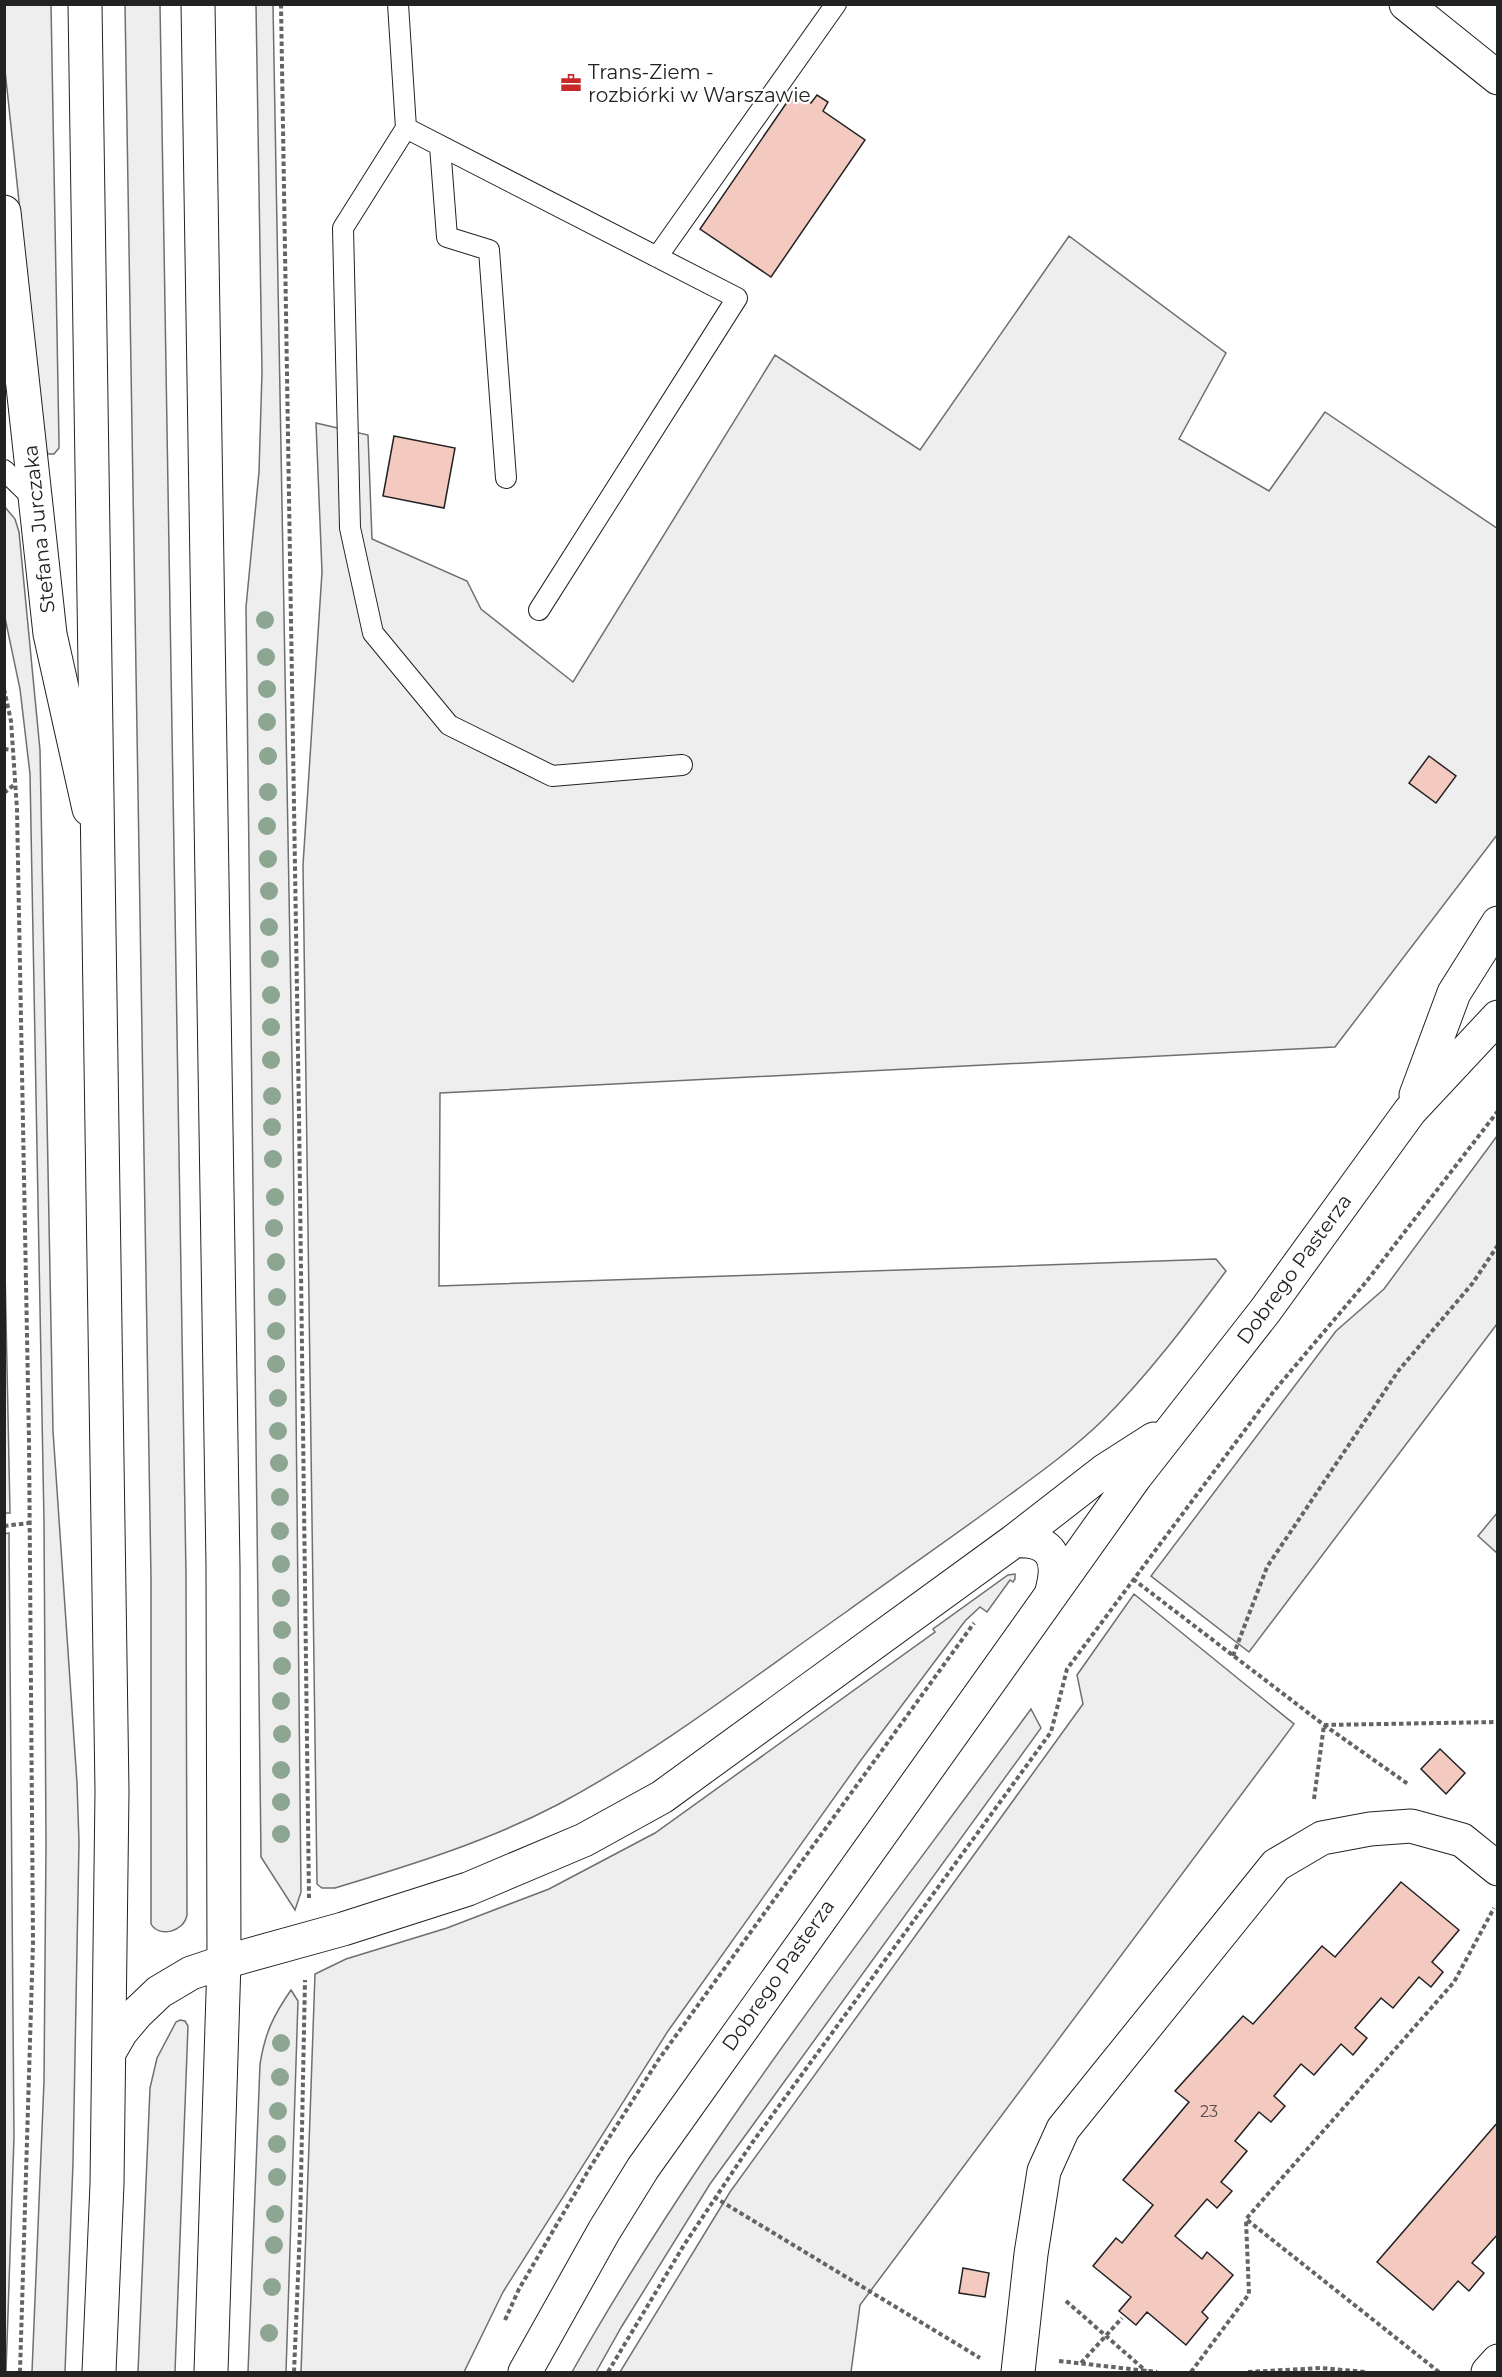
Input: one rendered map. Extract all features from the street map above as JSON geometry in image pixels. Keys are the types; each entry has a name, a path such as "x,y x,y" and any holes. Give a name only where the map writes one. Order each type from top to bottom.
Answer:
{"street":[{"path":"85,4 112,1791 110,2051 99,2373"},
{"path":"198,4 223,1554 224,1962 211,2373"},
{"path":"1406,4 1497,78"},
{"name":"Stefana Jurczaka","path":"4,212 50,634 97,843"},
{"name":"Dobrego Pasterza","path":"1410,1111 1454,993 1497,923"},
{"name":"Dobrego Pasterza","path":"525,2373 604,2231 655,2150 1052,1591 1175,1425 1265,1311 1410,1111 1497,1017"},
{"name":"Dobrego Pasterza","path":"110,2051 137,2013 159,1992 191,1973 343,1929 468,1889 584,1840 662,1797 1014,1541 1104,1471 1175,1425"},
{"name":"Dobrego Pasterza","path":"1014,1541 1026,1540 1039,1543 1049,1551 1057,1566 1052,1591"},
{"path":"1019,2365 1044,2171 1063,2129 1276,1865 1322,1838 1370,1829 1411,1826 1462,1840 1497,1869"},
{"path":"1488,2373 1497,2361"}],"lane":[{"path":"398,4 406,129 343,228 350,528 373,633 449,725 552,776 682,765"},
{"path":"657,257 836,4"},
{"path":"406,129 737,298 539,610"},
{"path":"440,146 447,237 489,250 506,478"},
{"path":"4,470 36,502"}],"path":[{"path":"281,4 309,1901"},
{"path":"4,689 11,721 16,783 29,1523 33,1942 20,2373"},
{"path":"4,749 14,750"},
{"path":"4,793 16,783"},
{"path":"608,2373 654,2293 714,2197 1051,1731 1067,1669 1274,1391 1366,1282 1497,1111"},
{"path":"1233,1656 1267,1567 1400,1371 1472,1284 1497,1245"},
{"path":"4,1526 29,1523"},
{"path":"1133,1579 1323,1725 1408,1784"},
{"path":"504,2320 519,2289 591,2166 659,2059 976,1621"},
{"path":"1323,1725 1497,1722"},
{"path":"1322,1838 1313,1812 1323,1725"},
{"path":"1191,2373 1249,2294 1246,2219 1454,1982 1497,1902"},
{"path":"294,2373 300,2229 305,1978"},
{"path":"714,2197 990,2364 1081,2364 1157,2373"},
{"path":"1246,2219 1439,2373"},
{"path":"1064,2300 1146,2371"},
{"path":"1081,2364 1122,2318"},
{"path":"1248,2373 1321,2368 1365,2373"}],"shaded area":[{"path":"4,5 51,5 59,442 59,448 54,454 48,454 45,446 5,70"},
{"path":"125,5 160,5 186,1575 187,1915 181,1926 165,1932 151,1924 151,1579"},
{"path":"256,5 273,5 293,1115 301,1892 295,1910 261,1857 246,607 259,472 262,372"},
{"path":"1069,236 1226,353 1179,439 1269,491 1325,412 1498,529 1497,835 1335,1047 440,1093 439,1286 1216,1259 1226,1271 1152,1366 1120,1403 1081,1440 988,1511 668,1738 595,1784 503,1830 392,1871 335,1888 322,1888 317,1884 303,865 322,572 316,423 368,435 372,539 467,581 481,609 573,682 775,355 920,450"},
{"path":"4,506 15,519 19,532 40,750 53,1431 79,1842 73,2163 65,2372 32,2372 44,2081 46,1845 44,1522 30,774 20,689 5,618"},
{"path":"1497,1136 1497,1324 1249,1652 1151,1576 1336,1331 1384,1289"},
{"path":"4,1220 10,1513 4,1513"},
{"path":"1497,1513 1497,1553 1478,1536"},
{"path":"9,1533 14,2137 5,2372 4,1534"},
{"path":"1015,1574 1013,1582 1010,1580 987,1612 980,1607 965,1621 861,1760 668,2031 503,2292 464,2372 301,2372 315,1974 346,1959 447,1928 549,1889 655,1833 935,1632 933,1629 1008,1575"},
{"path":"1134,1594 1294,1724 860,2305 851,2372 620,2372 730,2192 1083,1704 1077,1675"},
{"path":"1031,1709 1041,1728 710,2184 596,2372 572,2372 623,2285 733,2117 791,2034"},
{"path":"291,1990 298,2001 286,2372 248,2372 260,2064 264,2043 271,2025"},
{"path":"185,2021 188,2026 175,2372 138,2372 150,2088 157,2058 176,2022"}],"building":[{"path":"794,92 811,103 817,95 828,102 823,111 865,140 771,277 700,229"},
{"path":"394,436 455,448 444,508 383,496"},
{"path":"1429,756 1456,776 1436,803 1409,783"},
{"path":"1440,1749 1465,1773 1446,1794 1421,1769"},
{"path":"1401,1882 1459,1930 1432,1962 1443,1972 1431,1987 1419,1977 1393,2008 1381,1998 1355,2028 1367,2038 1353,2055 1341,2044 1314,2075 1301,2064 1274,2096 1285,2106 1271,2122 1259,2112 1235,2141 1247,2151 1221,2182 1232,2191 1217,2208 1207,2199 1175,2236 1202,2259 1207,2252 1233,2275 1202,2312 1208,2318 1186,2345 1147,2312 1136,2325 1119,2311 1131,2297 1093,2266 1116,2238 1122,2243 1153,2205 1123,2180 1189,2102 1175,2091 1243,2016 1253,2024 1322,1946 1335,1957"},
{"path":"1498,2122 1498,2234 1472,2263 1484,2273 1469,2291 1458,2281 1433,2310 1377,2262"},
{"path":"963,2268 989,2273 985,2297 959,2293"}],"place":[{"name":"Trans-Ziem - rozbiórki w Warszawie","path":"571,83"}]}
